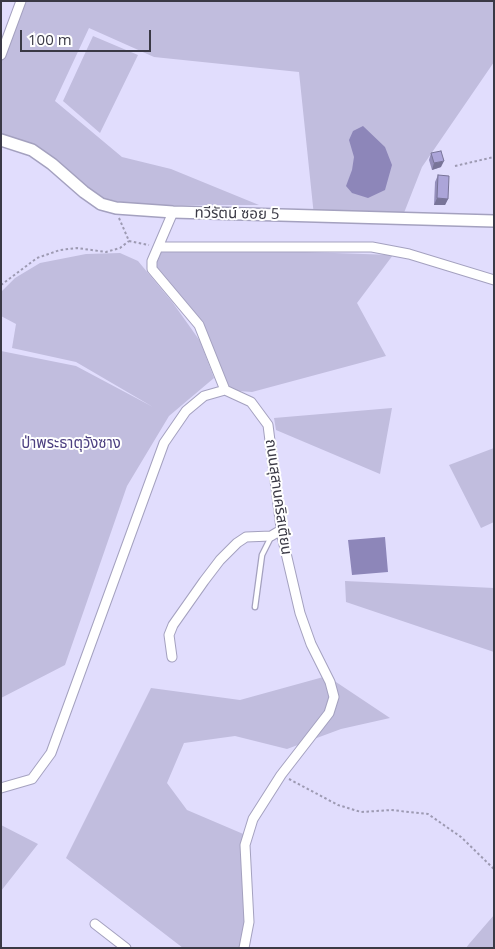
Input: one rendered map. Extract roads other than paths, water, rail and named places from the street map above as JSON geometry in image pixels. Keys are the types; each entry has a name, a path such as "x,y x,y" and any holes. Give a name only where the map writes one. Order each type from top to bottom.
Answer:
{"street":[{"path":"1,55 21,1"},
{"name":"ทวีรัตน์ ซอย 5","path":"1,140 32,150 101,204 116,208 173,212 494,221"},
{"path":"1,788 32,779 51,753 164,443 186,411 204,396 225,390 199,325 152,269 152,261 173,212"},
{"path":"159,247 372,247 409,254 494,280"},
{"name":"ถนนสุสานคริสเตียน","path":"225,390 251,402 268,426 281,530 300,613 311,644 330,682 334,697 329,713 281,775 253,819 244,845 248,922 244,948"},
{"path":"172,657 169,635 173,625 220,560 246,537 271,536 281,530"},
{"path":"95,924 126,948"}],"lane":[{"path":"255,607 262,555 271,536"}],"park label":[{"name":"ป่าพระธาตุวังซาง","path":"71,444"}]}
